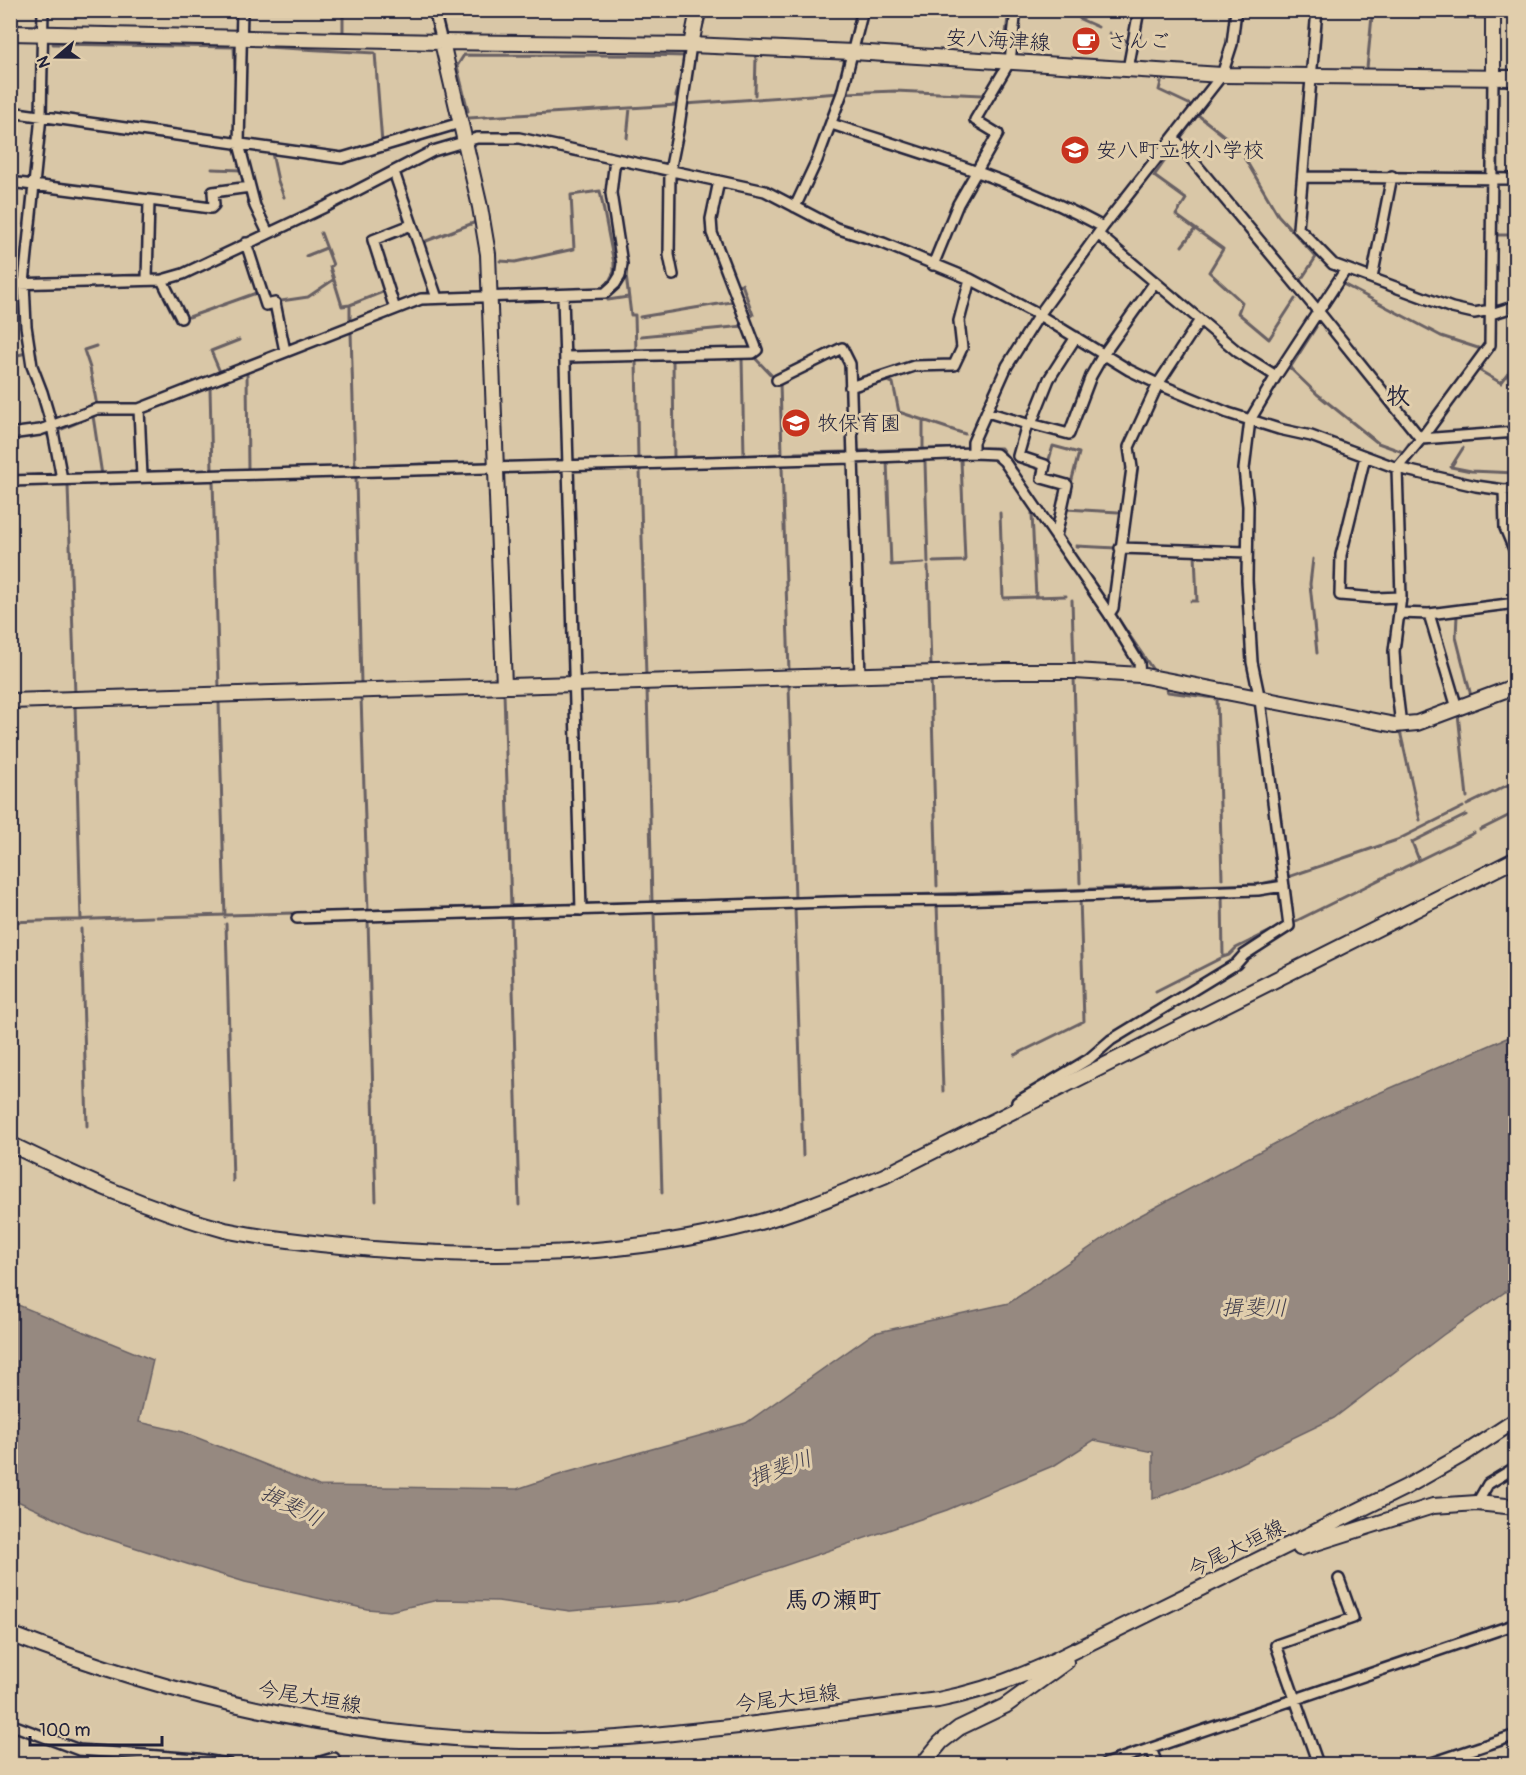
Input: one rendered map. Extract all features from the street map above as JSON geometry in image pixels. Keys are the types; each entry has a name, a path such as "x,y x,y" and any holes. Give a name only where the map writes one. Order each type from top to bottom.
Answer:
{"street":[{"path":"43,10 41,116 24,283 26,326 32,366 52,426 62,479"},
{"path":"242,10 239,144 255,206 268,233"},
{"path":"434,10 465,141 488,254 504,686"},
{"path":"673,275 669,255 670,171 698,10"},
{"path":"795,207 818,160 831,124 863,10"},
{"path":"933,265 958,204 998,134 975,120 1010,61 1016,10"},
{"path":"1128,69 1139,10"},
{"path":"973,453 973,442 1007,366 1039,315 1222,75 1232,44 1236,10"},
{"path":"1317,10 1298,228 1333,264 1452,308 1474,313 1491,312 1515,306"},
{"path":"1401,725 1394,651 1401,597 1397,468 1421,440 1490,345 1493,10"},
{"name":"安八海津線","path":"10,33 691,45 853,52 1222,75 1515,78"},
{"path":"10,112 342,158 460,123"},
{"path":"831,124 976,171 1072,210 1101,231 1155,282 1238,352 1276,376"},
{"path":"10,284 162,280 183,274 433,151 465,141 493,136 519,138 765,191 836,228 883,243 970,279 1039,315 1103,355 1158,384 1250,420 1311,436 1397,468 1476,486 1504,490 1515,489"},
{"path":"1174,138 1318,311 1421,440"},
{"path":"10,434 52,426 97,410 139,409 421,299 605,293 611,289 620,276 622,264 611,193 615,159"},
{"path":"394,172 437,298"},
{"path":"1372,278 1392,176"},
{"path":"1304,177 1515,178"},
{"path":"566,357 753,353 757,350 712,232 711,219 719,181"},
{"path":"10,182 211,208 214,205 213,192 250,187"},
{"path":"147,280 149,201"},
{"path":"395,309 373,240 411,225"},
{"path":"246,243 266,305 275,303 285,351"},
{"path":"1012,1112 1016,1104 1089,1059 1112,1040 1236,964 1244,955 1289,926 1260,700 1252,662 1247,580 1248,506 1244,469 1250,420 1346,269"},
{"path":"850,387 914,366 954,366 962,348 959,321 970,279"},
{"path":"162,280 181,318"},
{"path":"987,412 1069,434 1091,376 1103,355 1155,282"},
{"path":"563,295 581,910"},
{"path":"1109,614 1113,608 1132,468 1129,447 1158,384 1200,320"},
{"path":"1056,536 1067,485 1042,478 1046,465 1018,456 1049,379 1076,337"},
{"path":"777,380 842,348 850,364 860,676"},
{"path":"139,409 142,477"},
{"path":"1421,440 1515,432"},
{"path":"10,482 996,454 1004,461 1109,614 1139,663 1140,675"},
{"path":"1365,458 1341,555 1340,595 1376,598 1401,597"},
{"path":"1504,490 1505,528 1515,554"},
{"path":"1120,548 1248,552"},
{"path":"1399,613 1429,614 1515,603"},
{"path":"1429,614 1456,708"},
{"path":"10,701 1075,671 1140,675 1260,700 1401,725 1417,723 1515,686"},
{"path":"10,1143 74,1175 152,1207 227,1230 307,1243 413,1252 508,1254 595,1252 723,1231 805,1208 884,1176 1515,859"},
{"path":"297,918 1246,891 1284,886"},
{"name":"今尾大垣線","path":"10,1634 206,1699 304,1719 398,1732 512,1741 652,1736 939,1700 974,1693 1008,1682 1075,1650 1435,1471 1515,1420"},
{"path":"1477,1503 1488,1484 1515,1467"},
{"path":"1287,1546 1299,1548 1433,1506 1477,1503 1515,1508"},
{"path":"1318,1764 1276,1645 1353,1618 1339,1579"},
{"path":"1105,1764 1515,1624"},
{"path":"923,1764 941,1742 960,1728 1005,1706 1072,1658 1075,1650"},
{"path":"10,1724 78,1750 197,1759 228,1764"},
{"path":"1429,1764 1515,1735"},
{"path":"1151,1749 1157,1764"},
{"path":"314,1764 334,1758"},
{"path":"662,1764 672,1764"}],"water":[{"name":"揖斐川","path":"1515,1032 1515,1285 1443,1335 1334,1418 1218,1474 1153,1499 1153,1452 1094,1440 1055,1465 947,1510 681,1601 570,1611 498,1601 438,1600 390,1611 367,1609 245,1582 80,1530 11,1498 11,1302 153,1360 139,1422 183,1432 319,1486 517,1489 565,1473 746,1423 874,1333 1009,1303 1126,1223 1328,1115 1509,1037"}],"waterway":[{"path":"10,25 34,26 38,21 38,10"},
{"path":"343,10 343,33"},
{"path":"701,31 707,10"},
{"path":"850,40 857,10"},
{"path":"1004,49 1009,10"},
{"path":"1083,10 1080,19 1098,27"},
{"path":"1268,10 1314,14"},
{"path":"1367,68 1372,16 1488,18"},
{"path":"1110,33 1129,42"},
{"path":"53,44 234,47 236,89"},
{"path":"265,47 375,53 382,143"},
{"path":"468,111 457,66 464,55 684,56 685,60"},
{"path":"755,95 756,57"},
{"path":"676,96 684,66"},
{"path":"1499,67 1499,70 1516,70"},
{"path":"1161,82 1159,90 1193,106"},
{"path":"846,93 895,91 982,95"},
{"path":"685,104 840,93"},
{"path":"469,118 677,105"},
{"path":"627,138 630,108"},
{"path":"1497,109 1498,173 1516,174"},
{"path":"1181,137 1201,111"},
{"path":"1198,115 1238,147 1278,215 1316,257 1299,283"},
{"path":"234,140 235,125"},
{"path":"1178,150 1313,313"},
{"path":"1171,152 1154,176 1186,199 1176,215 1223,249 1209,272 1242,302 1238,313 1269,339 1295,299"},
{"path":"272,153 284,197"},
{"path":"212,169 242,170"},
{"path":"500,261 515,262 574,249 571,195 600,191 614,263 614,272 607,285"},
{"path":"421,243 476,222"},
{"path":"1182,246 1195,229"},
{"path":"321,233 333,265 330,267 342,306 350,305"},
{"path":"1496,235 1516,235"},
{"path":"306,256 326,248"},
{"path":"625,267 631,315 635,315 636,352"},
{"path":"281,301 308,297 333,280"},
{"path":"737,285 742,284 753,315 749,317"},
{"path":"1325,311 1343,284 1441,336 1481,349 1431,418"},
{"path":"350,321 350,305 385,291"},
{"path":"189,317 259,292"},
{"path":"606,296 608,300 628,297"},
{"path":"640,317 731,302 736,304"},
{"path":"641,336 744,326"},
{"path":"1316,327 1290,368 1317,394 1378,443 1403,452 1410,442"},
{"path":"351,332 355,467"},
{"path":"1331,334 1416,440"},
{"path":"220,372 211,351 239,340"},
{"path":"96,346 84,350 97,406"},
{"path":"10,357 26,353"},
{"path":"742,358 744,456"},
{"path":"712,359 755,358 774,378"},
{"path":"674,458 673,360 705,359"},
{"path":"636,360 638,459"},
{"path":"1476,371 1477,369 1501,383 1516,363"},
{"path":"247,373 248,470"},
{"path":"864,387 888,381 893,383 899,412 923,420 923,449"},
{"path":"780,382 782,454"},
{"path":"210,388 212,471"},
{"path":"93,416 100,413 134,414 136,419"},
{"path":"57,431 93,416 102,475"},
{"path":"923,420 965,434"},
{"path":"46,433 50,439"},
{"path":"10,439 21,437"},
{"path":"1424,444 1516,437"},
{"path":"1048,463 1053,446 1079,453 1071,483"},
{"path":"855,451 967,448"},
{"path":"977,448 1001,448 1054,526"},
{"path":"1463,448 1451,467 1471,471 1516,473"},
{"path":"795,453 850,452"},
{"path":"714,457 777,454"},
{"path":"643,459 708,457"},
{"path":"572,461 639,459"},
{"path":"933,562 965,561 961,460"},
{"path":"523,462 564,461"},
{"path":"887,461 891,565 924,563"},
{"path":"925,462 928,563"},
{"path":"427,464 488,463"},
{"path":"330,468 422,464"},
{"path":"782,467 789,671"},
{"path":"640,470 646,676"},
{"path":"10,476 57,475 56,472"},
{"path":"356,478 361,684"},
{"path":"213,481 219,689"},
{"path":"68,485 75,695"},
{"path":"1066,509 1118,512"},
{"path":"1000,513 1003,598 1066,596"},
{"path":"1032,513 1036,597"},
{"path":"1059,533 1087,573"},
{"path":"1076,546 1116,548"},
{"path":"1191,601 1197,601 1195,554"},
{"path":"1313,559 1310,584 1317,653"},
{"path":"928,567 931,668"},
{"path":"1091,578 1110,606"},
{"path":"1072,600 1074,666"},
{"path":"1490,611 1516,608"},
{"path":"1115,614 1155,673"},
{"path":"1457,615 1456,637 1471,696 1482,692"},
{"path":"1074,677 1080,883"},
{"path":"931,679 937,886"},
{"path":"1163,684 1168,692 1238,701"},
{"path":"789,685 795,899"},
{"path":"647,688 652,902"},
{"path":"504,693 511,907"},
{"path":"1458,700 1471,696"},
{"path":"361,697 368,911"},
{"path":"1217,698 1222,879"},
{"path":"219,702 225,917"},
{"path":"75,704 81,920"},
{"path":"1266,709 1287,867"},
{"path":"1460,714 1458,714 1467,797"},
{"path":"1402,730 1400,731 1420,820"},
{"path":"1467,805 1516,781"},
{"path":"1285,878 1397,840 1463,807"},
{"path":"1480,830 1516,812"},
{"path":"1412,842 1466,815"},
{"path":"1419,860 1474,833"},
{"path":"1294,922 1419,860 1412,842"},
{"path":"1153,887 1261,884 1278,880"},
{"path":"1011,892 1148,887"},
{"path":"869,896 1006,892"},
{"path":"1222,894 1223,957 1236,948 1281,926"},
{"path":"727,900 864,896"},
{"path":"1015,1055 1084,1021 1080,898"},
{"path":"584,904 722,900"},
{"path":"937,903 943,1091"},
{"path":"441,908 579,904"},
{"path":"300,913 437,908"},
{"path":"795,909 803,1156"},
{"path":"156,917 294,913"},
{"path":"654,913 662,1193"},
{"path":"511,916 519,1205"},
{"path":"10,922 152,917"},
{"path":"368,920 376,1201"},
{"path":"226,924 233,1181"},
{"path":"81,929 87,1126"},
{"path":"1156,991 1223,957"}],"place":[{"name":"さんご","path":"1086,41"},
{"name":"安八町立牧小学校","path":"1075,150"},
{"name":"牧保育園","path":"796,423"}],"district":[{"name":"牧","path":"1398,396"},
{"name":"馬の瀬町","path":"833,1600"}]}
